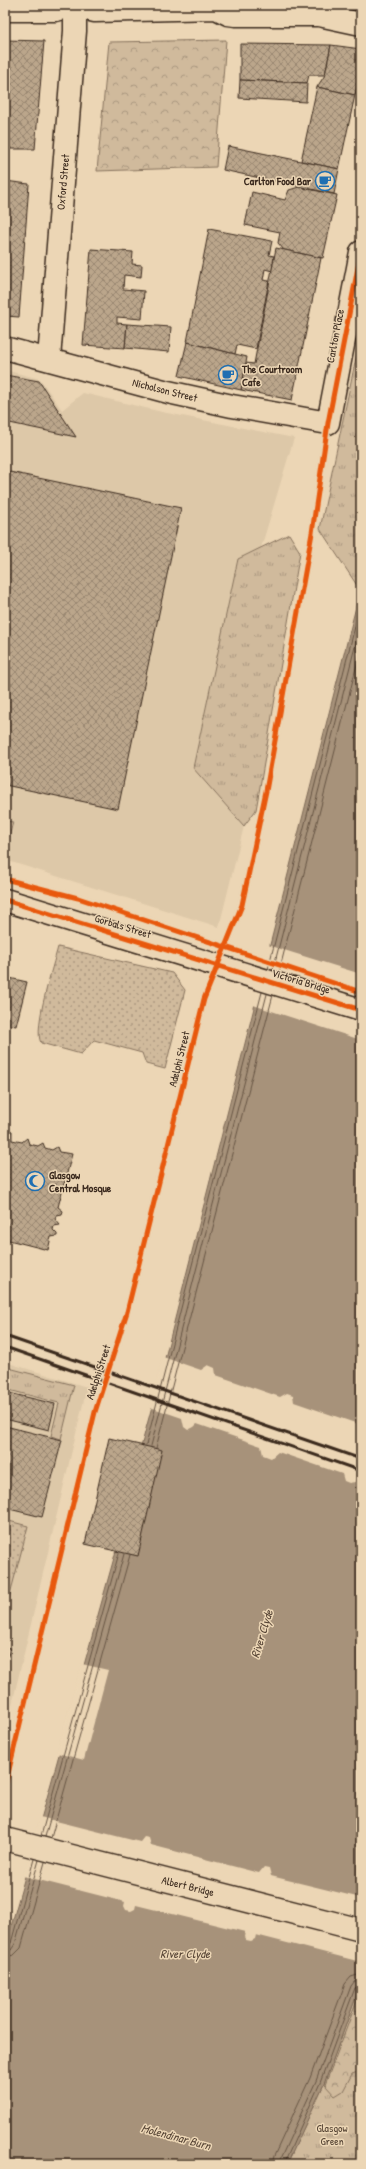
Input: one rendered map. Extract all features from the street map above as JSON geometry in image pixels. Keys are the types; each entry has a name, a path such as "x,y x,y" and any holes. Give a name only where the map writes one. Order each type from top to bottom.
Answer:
{"street":[{"path":"5,10 56,10 75,5 95,11 217,6 228,14 235,15 319,15 361,24"},
{"name":"Oxford Street","path":"49,359 76,31 75,5"},
{"name":"Carlton Place","path":"328,423 361,252"},
{"name":"Nicholson Street","path":"5,348 168,392 232,406 328,423"},
{"name":"Gorbals Street","path":"5,900 235,971"},
{"name":"Victoria Bridge","path":"235,971 361,1010"},
{"name":"Albert Bridge","path":"10,1841 361,1930"}],"shaded area":[{"path":"5,370 40,379 62,410 83,393 162,412 294,438 261,548 238,559 193,768 244,826 219,927 5,860 5,843 12,822 5,821"},
{"path":"5,1362 87,1387 5,1734"}],"green space":[{"path":"226,40 216,167 97,171 109,42"},
{"path":"361,334 361,587 360,590 320,529"},
{"path":"289,534 300,552 256,810 244,826 193,768 238,559"},
{"path":"5,821 13,822 9,837 5,836"},
{"path":"58,947 172,973 185,990 165,1069 146,1064 142,1053 94,1040 81,1054 41,1043 39,1035 42,1011 48,982"},
{"path":"5,1367 74,1385 61,1439 51,1436 59,1403 5,1389"},
{"path":"5,1520 28,1526 8,1602 5,1601"},
{"name":"Glasgow Green","path":"361,1988 361,2164 287,2164 324,2084 359,1989"},
{"path":"358,1998 361,2002 361,2071 352,2074 343,2091 335,2096 325,2085"}],"water":[{"name":"River Clyde","path":"361,587 361,1988 359,1989 324,2084 287,2164 5,2164 5,1948 119,1540 134,1473 164,1362"}],"pier":[{"path":"268,945 361,974 361,1040 253,1005"},
{"path":"163,1357 201,1370 208,1365 215,1368 216,1375 280,1397 287,1393 293,1395 294,1402 361,1425 361,1481 356,1479 355,1482 349,1483 344,1481 342,1474 278,1452 271,1458 263,1455 261,1446 197,1424 188,1430 184,1427 182,1418 150,1407"},
{"path":"82,1664 108,1670 84,1760 57,1753"},
{"path":"40,1817 140,1842 144,1837 149,1838 151,1845 259,1873 264,1867 269,1868 271,1876 361,1898 361,1962 256,1935 255,1939 251,1941 246,1940 244,1937 245,1932 136,1905 135,1909 131,1911 126,1910 124,1906 125,1902 23,1876"}],"building":[{"path":"5,40 44,41 35,149 5,149"},
{"path":"240,44 331,45 325,75 309,75 307,83 240,80"},
{"path":"331,45 361,49 361,68 355,95 317,87 325,75"},
{"path":"240,80 307,83 306,102 239,98"},
{"path":"317,87 355,95 339,169 301,161"},
{"path":"228,146 339,169 334,194 223,170"},
{"path":"5,181 29,184 19,317 5,316"},
{"path":"299,187 337,195 323,258 284,250 278,243 280,232 245,225 252,192 285,200 289,190"},
{"path":"209,229 272,241 269,255 274,256 272,271 265,269 263,280 269,281 256,349 237,345 235,354 187,342"},
{"path":"276,248 321,258 292,400 241,390 246,363 254,364"},
{"path":"91,249 133,252 132,264 142,265 141,277 124,275 123,289 144,291 142,319 117,317 117,323 127,324 125,348 83,345"},
{"path":"127,324 171,327 169,352 125,348"},
{"path":"187,342 247,357 241,390 179,376"},
{"path":"5,375 39,381 76,437 5,422"},
{"path":"5,471 181,508 118,809 5,785"},
{"path":"5,977 27,982 16,1026 5,1024"},
{"name":"Glasgow Central Mosque","path":"5,1129 12,1131 12,1140 22,1142 27,1138 29,1144 38,1146 43,1143 45,1148 52,1150 57,1147 59,1152 72,1154 58,1207 63,1211 62,1214 57,1215 55,1219 60,1225 54,1226 53,1230 57,1236 51,1237 48,1250 5,1239"},
{"path":"5,1392 55,1404 49,1430 5,1419"},
{"path":"5,1426 62,1440 42,1517 5,1508"},
{"path":"109,1438 162,1450 138,1556 85,1544"},
{"path":"5,1647 10,1648 5,1667"}],"railway":[{"path":"5,1336 361,1459"},
{"path":"5,1347 361,1471"}],"cycle path":[{"name":"Adelphi Street","path":"5,1786 95,1412 127,1312 204,999 242,905 266,791 312,533 328,423 361,252"},
{"path":"5,879 78,898 361,992"},
{"path":"5,900 361,1010"}],"place":[{"name":"Carlton Food Bar","path":"325,181"},
{"name":"The Courtroom Cafe","path":"228,375"},
{"name":"Glasgow Central Mosque","path":"35,1181"}],"water label":[{"name":"Molendinar Burn","path":"176,2137"}]}
